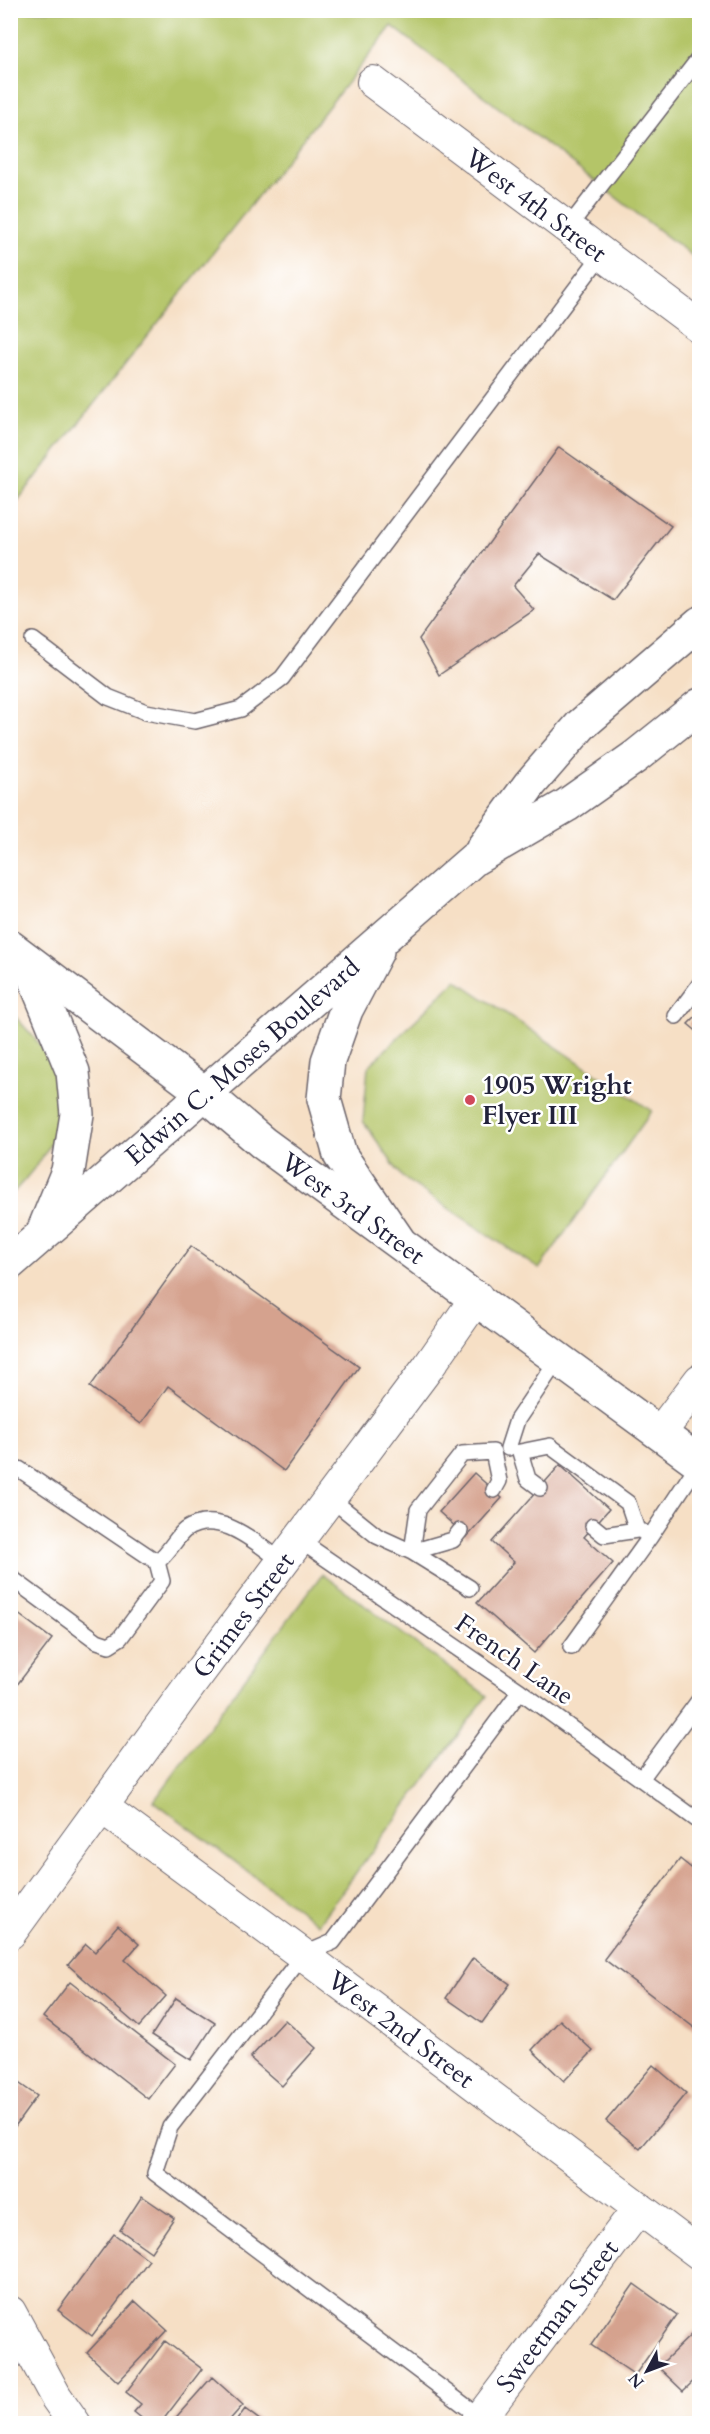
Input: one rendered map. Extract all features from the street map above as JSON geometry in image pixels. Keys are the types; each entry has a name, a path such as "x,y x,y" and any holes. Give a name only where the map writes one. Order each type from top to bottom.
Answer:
{"main road":[{"path":"474,859 530,784 581,725 699,623"},
{"path":"474,859 567,805 635,758 699,705"},
{"name":"Edwin C. Moses Boulevard","path":"10,1263 474,859"},
{"path":"385,935 346,1010 328,1061 324,1099 340,1155 399,1242"},
{"path":"19,954 73,1072 77,1114 68,1171 42,1236"},
{"name":"West 3rd Street","path":"19,954 204,1093 263,1143 477,1297 699,1463"}],"street":[{"name":"West 4th Street","path":"373,82 699,327"},
{"name":"Grimes Street","path":"10,1933 429,1366 477,1297"},
{"path":"660,1433 699,1380"},
{"name":"West 2nd Street","path":"102,1807 303,1955 699,2254"},
{"name":"Sweetman Street","path":"482,2422 638,2209"},
{"path":"10,2312 56,2397 75,2424"}],"lane":[{"path":"567,229 699,57"},
{"path":"33,640 108,698 146,712 195,721 241,709 282,678 602,254"},
{"path":"676,1016 699,984"},
{"path":"494,1490 499,1481 517,1420 558,1359"},
{"path":"412,1552 418,1510 462,1454 550,1446 628,1503 644,1533"},
{"path":"507,1451 528,1479 540,1488"},
{"path":"571,1647 644,1533 699,1463"},
{"path":"10,1467 19,1469 158,1562 162,1581 120,1638 109,1645 97,1641 10,1577"},
{"path":"330,1498 377,1536 412,1552 470,1588"},
{"name":"French Lane","path":"158,1562 169,1554 185,1530 204,1524 231,1526 291,1551 520,1690 699,1822"},
{"path":"593,1526 604,1535 644,1533"},
{"path":"412,1552 453,1540 460,1531"},
{"path":"482,2422 155,2173 170,2127 303,1955 333,1942 520,1690"},
{"path":"640,1779 699,1699"}],"green space":[{"path":"11,11 699,11 699,261 392,26 11,509"},
{"path":"456,980 652,1111 539,1269 402,1177 363,1121 368,1067"},
{"path":"10,1011 47,1054 55,1070 60,1089 61,1107 53,1139 35,1167 11,1195"},
{"path":"322,1574 487,1696 318,1924 154,1801"}],"building":[{"path":"559,447 671,526 613,600 539,554 513,586 534,610 439,675 419,639"},
{"path":"700,1012 700,1034 688,1024"},
{"path":"191,1246 359,1367 284,1471 168,1386 141,1424 90,1387"},
{"path":"560,1465 609,1509 584,1537 613,1563 534,1653 477,1603 514,1562 492,1542"},
{"path":"474,1473 502,1498 467,1537 439,1512"},
{"path":"10,1608 52,1639 10,1694"},
{"path":"680,1859 700,1875 700,2032 604,1959"},
{"path":"118,1925 139,1944 125,1960 166,1996 139,2027 68,1965 86,1944 95,1952"},
{"path":"473,1958 510,1984 482,2023 446,1998"},
{"path":"70,1982 175,2064 148,2099 43,2017"},
{"path":"176,1998 215,2023 191,2060 152,2035"},
{"path":"285,2020 316,2048 282,2086 250,2058"},
{"path":"560,2020 593,2051 564,2081 532,2050"},
{"path":"653,2065 686,2093 640,2149 606,2121"},
{"path":"10,2077 37,2096 13,2129 10,2128"},
{"path":"142,2196 174,2218 151,2252 120,2230"},
{"path":"114,2234 149,2260 92,2336 58,2310"},
{"path":"634,2284 677,2315 635,2375 591,2345"},
{"path":"135,2301 167,2330 118,2382 87,2353"},
{"path":"700,2326 700,2375 683,2391 658,2367"},
{"path":"165,2341 202,2369 160,2424 149,2424 134,2412 141,2404 126,2392"},
{"path":"212,2377 243,2405 226,2424 170,2424"},
{"path":"245,2409 265,2424 234,2424"}],"place":[{"name":"1905 Wright Flyer III","path":"470,1100"}]}
